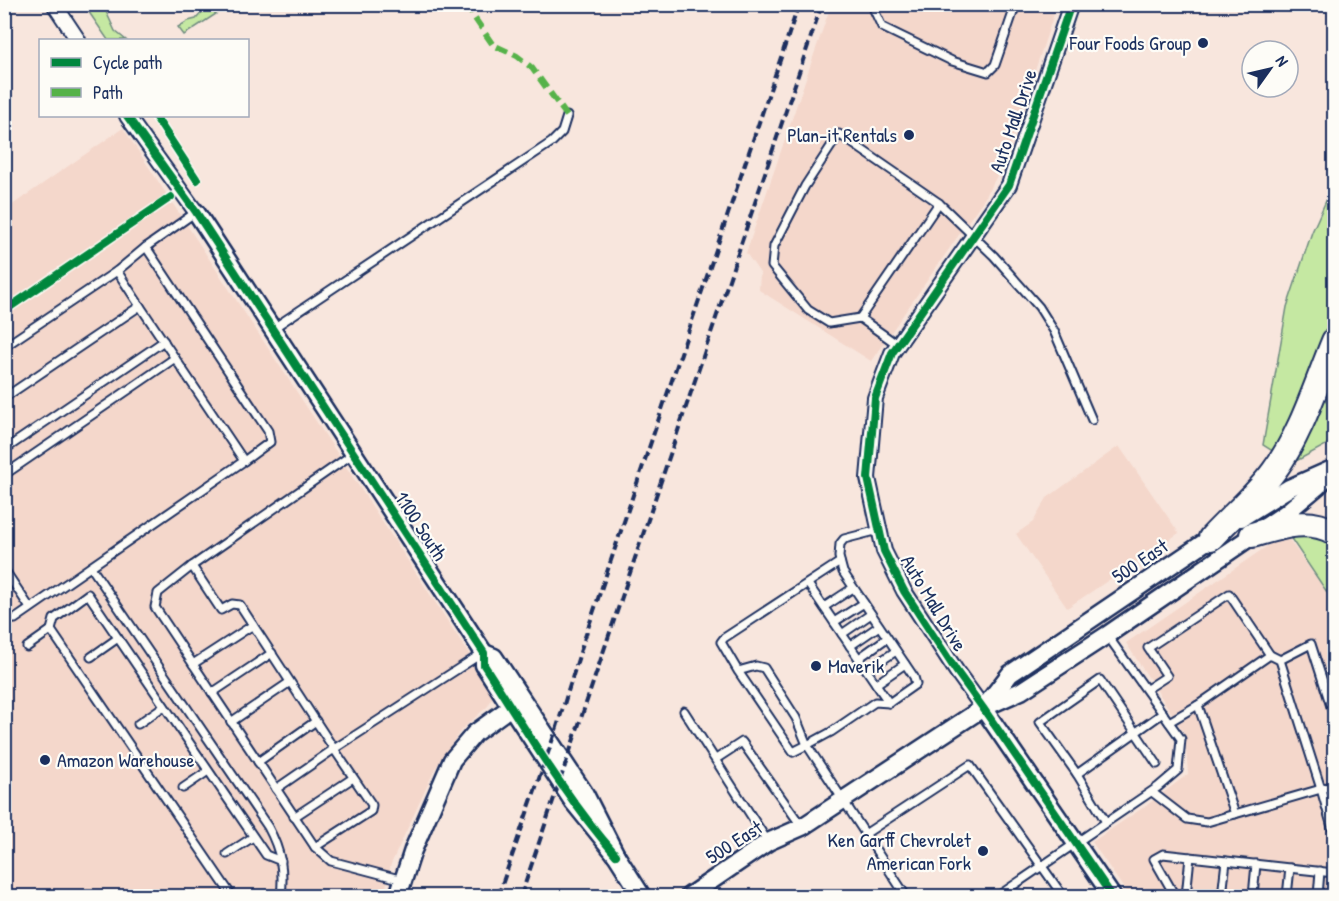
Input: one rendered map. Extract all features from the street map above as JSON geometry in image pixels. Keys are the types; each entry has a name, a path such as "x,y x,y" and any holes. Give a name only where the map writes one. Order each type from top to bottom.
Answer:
{"highway":[{"path":"1211,538 1262,486 1280,464 1335,341"},
{"path":"1252,535 1305,523 1320,525 1335,532"}],"street":[{"path":"54,4 77,39"},
{"name":"Auto Mall Drive","path":"1071,4 1009,185 892,353 875,398 868,478 884,551 904,591 1112,897"},
{"path":"128,117 195,212"},
{"name":"1100 South","path":"195,212 484,653 484,665 511,707 574,803 616,855"},
{"name":"500 East","path":"984,708 1010,674 1284,491 1335,468"},
{"name":"500 East","path":"689,897 768,842 802,827 984,708 1021,691 1107,635 1300,502 1335,468"},
{"name":"1100 South","path":"484,653 494,657 569,769 642,897"},
{"path":"400,888 413,850 452,760 474,733 511,707"}],"lane":[{"path":"876,4 874,10 882,27 952,62 988,72 995,65 1016,4"},
{"path":"272,328 552,142 562,132 567,116"},
{"path":"898,345 860,318 829,322 808,310 772,266 774,246 805,186 840,134 939,203 994,256 1039,307 1054,331 1092,420"},
{"path":"860,318 939,203"},
{"path":"4,347 117,271 195,212"},
{"path":"4,620 15,619 270,442 268,431 146,247"},
{"path":"117,271 244,461"},
{"path":"4,398 141,306"},
{"path":"4,450 164,341"},
{"path":"4,476 175,358"},
{"path":"354,453 192,566 158,593 154,607 315,848 331,861 400,888"},
{"path":"840,562 721,642 793,752 831,732 874,702 889,703 916,684 843,572 840,562 840,544 844,539 879,530"},
{"path":"192,566 221,610 232,604 240,605 372,805 371,811 315,848"},
{"path":"91,567 268,827 279,847 283,880 281,897"},
{"path":"4,569 30,608"},
{"path":"808,584 889,703"},
{"path":"824,607 853,588"},
{"path":"27,647 51,630 54,619 88,594 266,855 281,861"},
{"path":"1147,689 1167,676 1148,648 1229,594 1270,655 1280,660 1335,834"},
{"path":"834,622 864,603"},
{"path":"842,634 871,614"},
{"path":"193,664 253,625"},
{"path":"850,646 879,626"},
{"path":"51,630 232,897"},
{"path":"998,897 1075,842 1152,792 1178,771 1181,739 1107,635"},
{"path":"91,657 118,638"},
{"path":"859,658 888,638"},
{"path":"1280,660 1311,644 1335,716"},
{"path":"867,670 896,651"},
{"path":"212,693 272,653"},
{"path":"276,789 484,653"},
{"path":"1169,722 1198,705 1270,655"},
{"path":"876,684 905,664"},
{"path":"738,671 756,666 764,668 796,718 807,745 906,897"},
{"path":"1106,822 1077,774 1040,722 1100,680 1157,764"},
{"path":"231,722 290,681"},
{"path":"1198,705 1235,814"},
{"path":"138,724 164,706"},
{"path":"684,711 768,842"},
{"path":"1077,774 1163,712"},
{"path":"258,762 316,721"},
{"path":"716,759 742,742 802,827"},
{"path":"866,834 970,765 1063,897"},
{"path":"183,788 208,771"},
{"path":"294,817 353,778"},
{"path":"1152,792 1187,819 1207,822 1335,785"},
{"path":"227,854 253,837"},
{"path":"1175,897 1154,859 1163,854 1335,873"},
{"path":"1186,897 1190,857"},
{"path":"1222,897 1226,861"},
{"path":"1253,897 1256,864"},
{"path":"1287,897 1290,868"},
{"path":"1318,897 1320,871"}],"shaded area":[{"path":"831,5 1057,5 1004,163 986,196 871,361 759,290 760,273 746,253"},
{"path":"123,128 493,690 488,706 461,730 435,769 391,864 384,896 5,896 5,210"},
{"path":"1119,446 1179,533 1067,608 1016,534 1033,522 1047,498"},
{"path":"1285,534 1331,598 1334,610 1334,896 1129,896 1092,842 1188,774 1185,734 1126,643"}],"green space":[{"path":"214,4 222,10 184,35 178,27 196,19"},
{"path":"84,5 103,5 115,31 125,39 107,39"},
{"path":"1334,183 1334,315 1298,407 1274,452 1263,445 1287,307 1312,232"},
{"path":"1334,353 1334,436 1326,445 1294,461"},
{"path":"1314,533 1334,543 1334,607 1333,601 1290,537 1307,535 1313,538"}],"railway":[{"path":"498,896 557,727 582,646 799,4"},
{"path":"521,896 822,4"}],"marked path":[{"path":"465,4 493,45 517,56 532,68 567,116"}],"cycle path":[{"path":"1071,4 1009,185 892,353 875,398 868,478 884,551 904,591 957,672 1112,896"},
{"path":"128,117 196,212 484,653 484,665 547,763 597,833 616,855"},
{"path":"156,117 197,180"},
{"path":"4,311 171,197"}],"place":[{"name":"Four Foods Group","path":"1203,43"},
{"name":"Plan-it Rentals","path":"909,135"},
{"name":"Maverik","path":"816,666"},
{"name":"Amazon Warehouse","path":"45,760"},
{"name":"Ken Garff Chevrolet American Fork","path":"983,851"}]}
